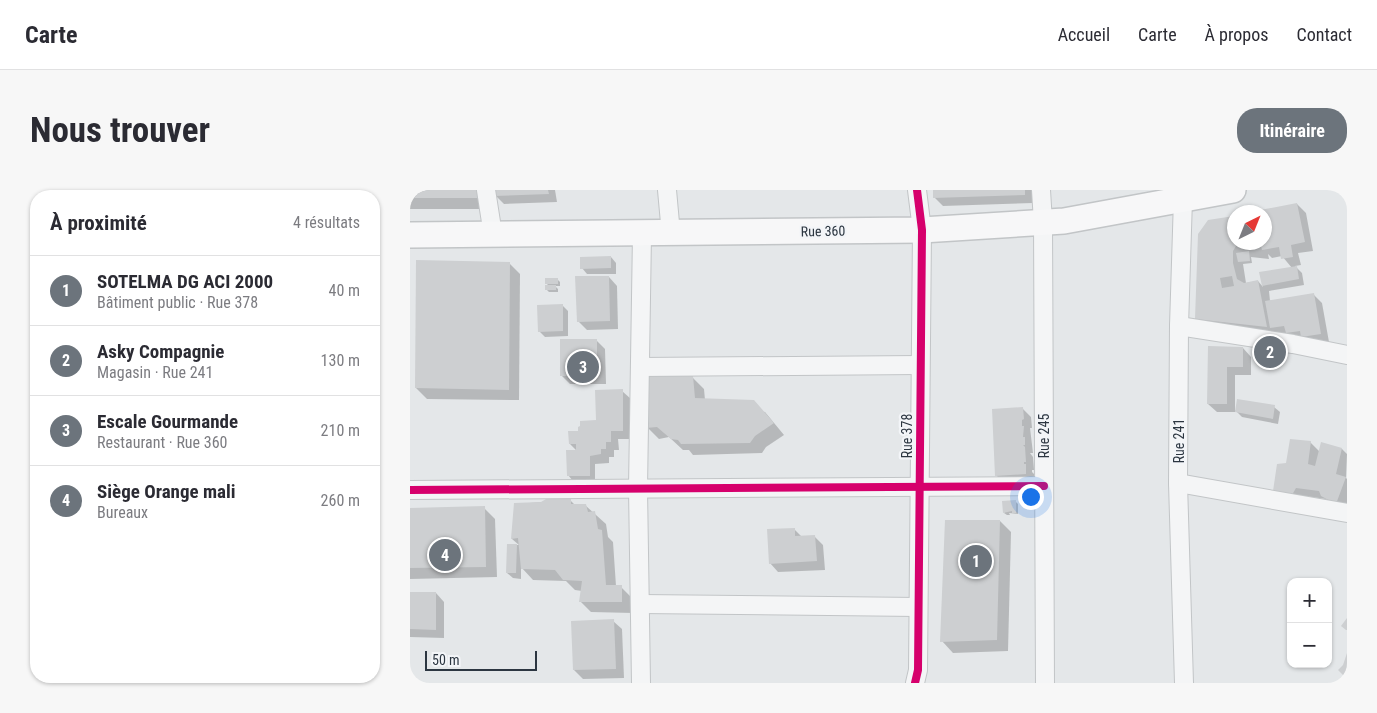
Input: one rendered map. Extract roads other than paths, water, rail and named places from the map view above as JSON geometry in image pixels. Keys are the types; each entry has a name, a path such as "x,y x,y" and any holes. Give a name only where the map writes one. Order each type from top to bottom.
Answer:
{"main road":[{"name":"Rue 360","path":"410,236 642,234 671,227 921,223 1042,207 1064,222 1173,195 1233,190"},
{"path":"410,223 491,222 671,227"}],"street":[{"path":"486,190 491,222"},
{"path":"666,190 671,227"},
{"name":"Rue 378","path":"917,190 921,223 918,607 920,679"},
{"name":"Rue 241","path":"1173,195 1179,326 1178,483 1184,683"},
{"name":"Rue 245","path":"1042,207 1045,683"},
{"path":"641,683 638,488 642,234"},
{"path":"1179,326 1293,344 1347,355"},
{"path":"640,367 920,365"},
{"path":"1178,483 1347,513"},
{"path":"410,490 1044,486"},
{"path":"640,604 918,607"}],"place":[{"name":"Asky Compagnie","path":"1270,352"},
{"name":"Escale Gourmande","path":"583,367"},
{"name":"Siège Orange mali","path":"445,555"},
{"name":"SOTELMA DG ACI 2000","path":"976,561"}]}
